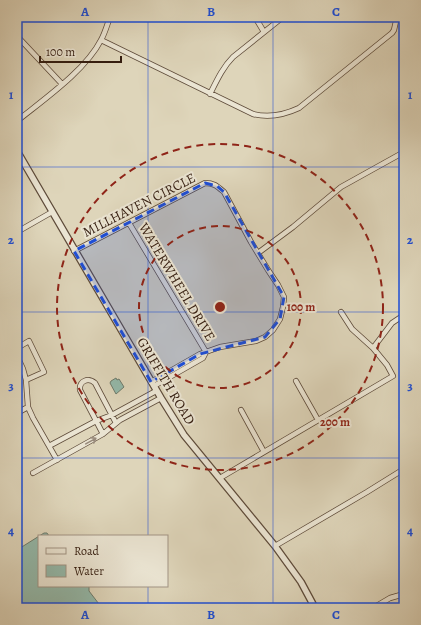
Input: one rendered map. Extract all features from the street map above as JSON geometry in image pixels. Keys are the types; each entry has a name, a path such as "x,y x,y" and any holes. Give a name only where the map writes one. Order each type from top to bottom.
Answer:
{"street":[{"path":"17,121 62,84 92,55 101,40 110,17"},
{"path":"255,17 264,32"},
{"path":"210,94 225,66 233,57 283,17"},
{"path":"101,40 249,113 259,116 274,116 299,108 392,33 396,21"},
{"path":"17,36 62,84"},
{"name":"GRIFFITH ROAD","path":"17,152 74,251 184,435 275,546 301,582 315,608"},
{"path":"258,253 341,187 404,152"},
{"name":"MILLHAVEN CIRCLE","path":"50,446 96,421 112,415 200,354 220,347 256,341 265,337 273,330 280,319 283,307 284,297 278,285 251,242 224,192 218,186 211,183 205,183 74,251"},
{"path":"17,232 52,212"},
{"name":"WATERWHEEL DRIVE","path":"129,223 206,352"},
{"path":"220,478 393,376 387,365 352,329 341,312"},
{"path":"372,348 392,323 404,315"},
{"path":"17,348 29,341 44,372 26,380"},
{"path":"17,356 26,380 28,407 57,460"},
{"path":"103,434 80,390 79,387 81,384 87,380 95,383 116,423"},
{"path":"296,381 318,420"},
{"path":"33,473 103,434 120,420 161,398"},
{"path":"17,413 28,407"},
{"path":"241,410 264,452"},
{"path":"275,546 404,469"},
{"path":"373,608 390,598 404,594"}],"highlighted area":[{"path":"205,183 217,186 224,192 284,297 280,319 265,337 200,354 151,382 74,251"}],"water":[{"path":"116,378 117,380 119,379 124,387 116,394 110,383"},
{"path":"44,533 47,533 48,535 41,535"},
{"path":"38,537 38,587 89,587 89,591 102,608 23,608 17,605 17,550"}]}
